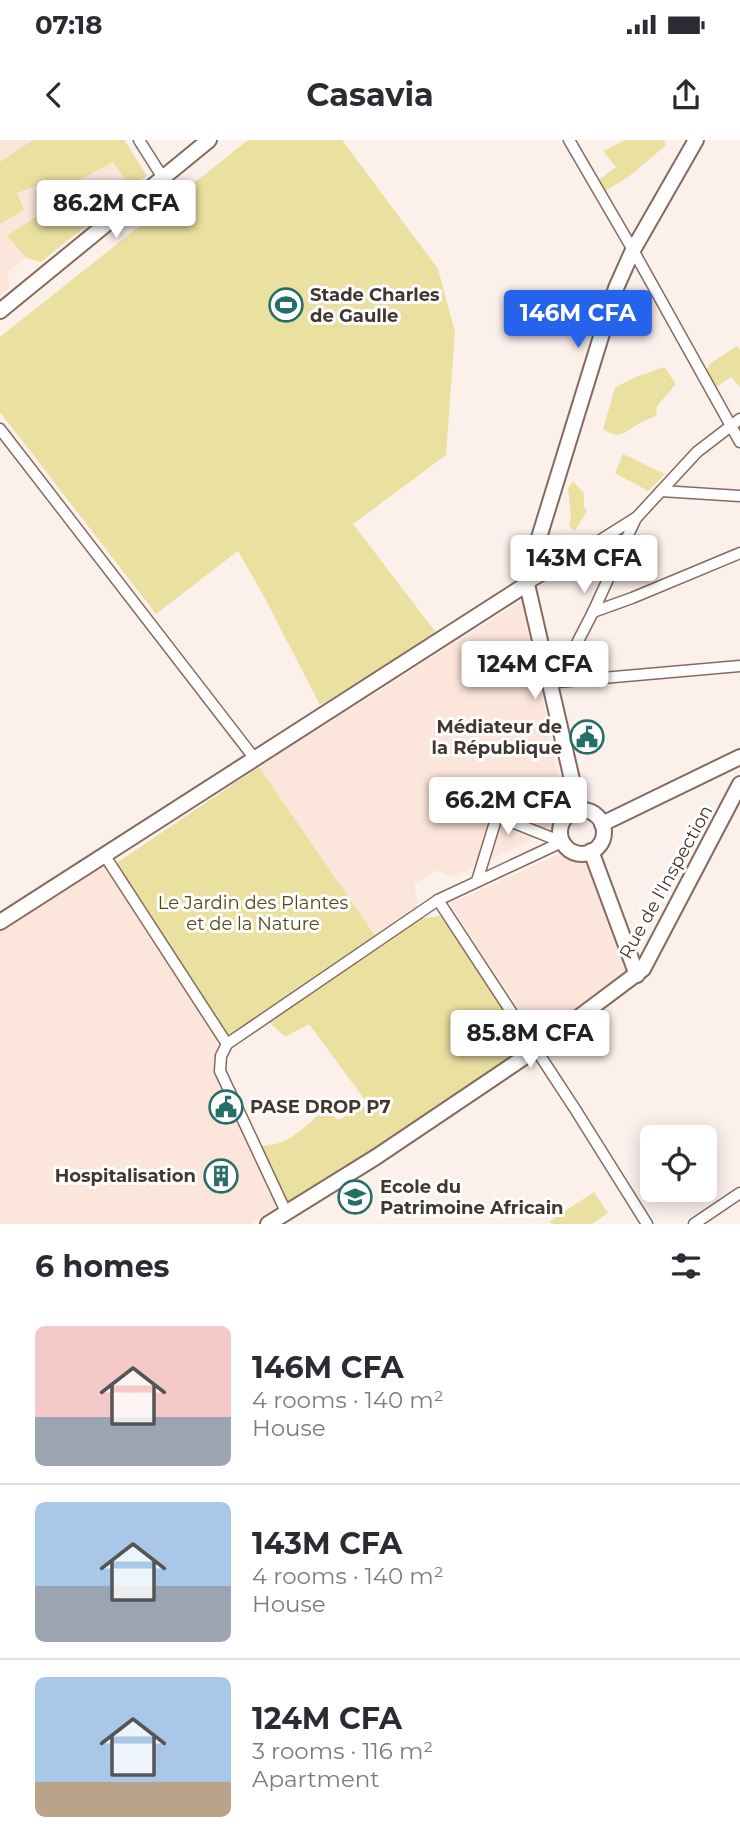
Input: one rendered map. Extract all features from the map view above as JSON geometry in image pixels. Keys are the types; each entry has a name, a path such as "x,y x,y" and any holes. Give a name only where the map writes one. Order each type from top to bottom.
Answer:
{"main road":[{"path":"0,312 209,140"},
{"path":"579,810 554,685 527,584 534,550 612,301 633,250 696,140"},
{"path":"0,922 527,584"},
{"path":"602,824 740,757"},
{"name":"Rue de l'Inspection","path":"268,1224 376,1157 535,1050 637,975 648,963 740,784"},
{"path":"579,810 593,813 602,824 602,840 597,848 591,851 577,853 562,842 562,822 569,814 579,810"},
{"path":"591,851 637,975"}],"street":[{"path":"139,140 163,178"},
{"path":"569,140 735,422 740,442"},
{"path":"527,584 637,517 697,452 735,422"},
{"path":"0,429 255,759"},
{"path":"661,491 740,496"},
{"path":"554,685 593,612 637,517"},
{"path":"593,612 740,553"},
{"path":"554,685 740,666"},
{"path":"477,881 497,816 562,842"},
{"path":"286,1212 220,1071 227,1044 438,900 562,842"},
{"path":"105,856 227,1044"},
{"path":"438,900 647,1224"},
{"path":"694,1224 740,1193"}],"shaded area":[{"path":"0,140 124,140 147,176 41,262 26,258 8,272 9,288 0,295"},
{"path":"521,601 563,804 542,834 453,878 436,870 414,884 418,908 376,937 259,767"},
{"path":"557,855 586,864 629,974 537,1036 450,904"},
{"path":"105,862 219,1042 214,1070 275,1204 275,1208 251,1224 0,1224 0,930"}],"green space":[{"path":"33,140 124,140 147,176 129,185 113,162 80,180 87,201 115,183 118,200 41,262 27,258 7,236 58,202 50,181 17,193 24,210 0,224 0,162"},
{"path":"248,140 342,140 438,269 455,332 446,455 353,524 437,634 320,705 238,551 156,614 0,412 0,337"},
{"path":"625,140 664,140 666,145 631,175 604,192 599,180 616,167 603,151"},
{"path":"737,346 740,350 740,387 731,377 713,389 704,372 711,363"},
{"path":"664,367 676,384 657,406 656,416 618,435 603,429 615,388"},
{"path":"623,454 665,474 648,491 615,473"},
{"path":"573,481 584,493 584,507 587,511 575,531 569,526 571,515 568,488"},
{"name":"Le Jardin des Plantes et de la Nature","path":"259,767 376,937 229,1037 115,864"},
{"name":"Le Jardin des Plantes et de la Nature","path":"440,916 535,1050 286,1212 255,1145 266,1146 285,1141 326,1108 338,1120 368,1104 309,1024 285,1037 265,1018 409,920"},
{"path":"594,1192 608,1213 592,1224 552,1224 550,1221"}],"place":[{"name":"Stade Charles de Gaulle","path":"286,305"},
{"name":"Médiateur de la République","path":"587,737"},
{"name":"PASE DROP P7","path":"226,1107"},
{"name":"Hospitalisation","path":"221,1176"},
{"name":"Ecole du Patrimoine Africain","path":"355,1197"}]}
